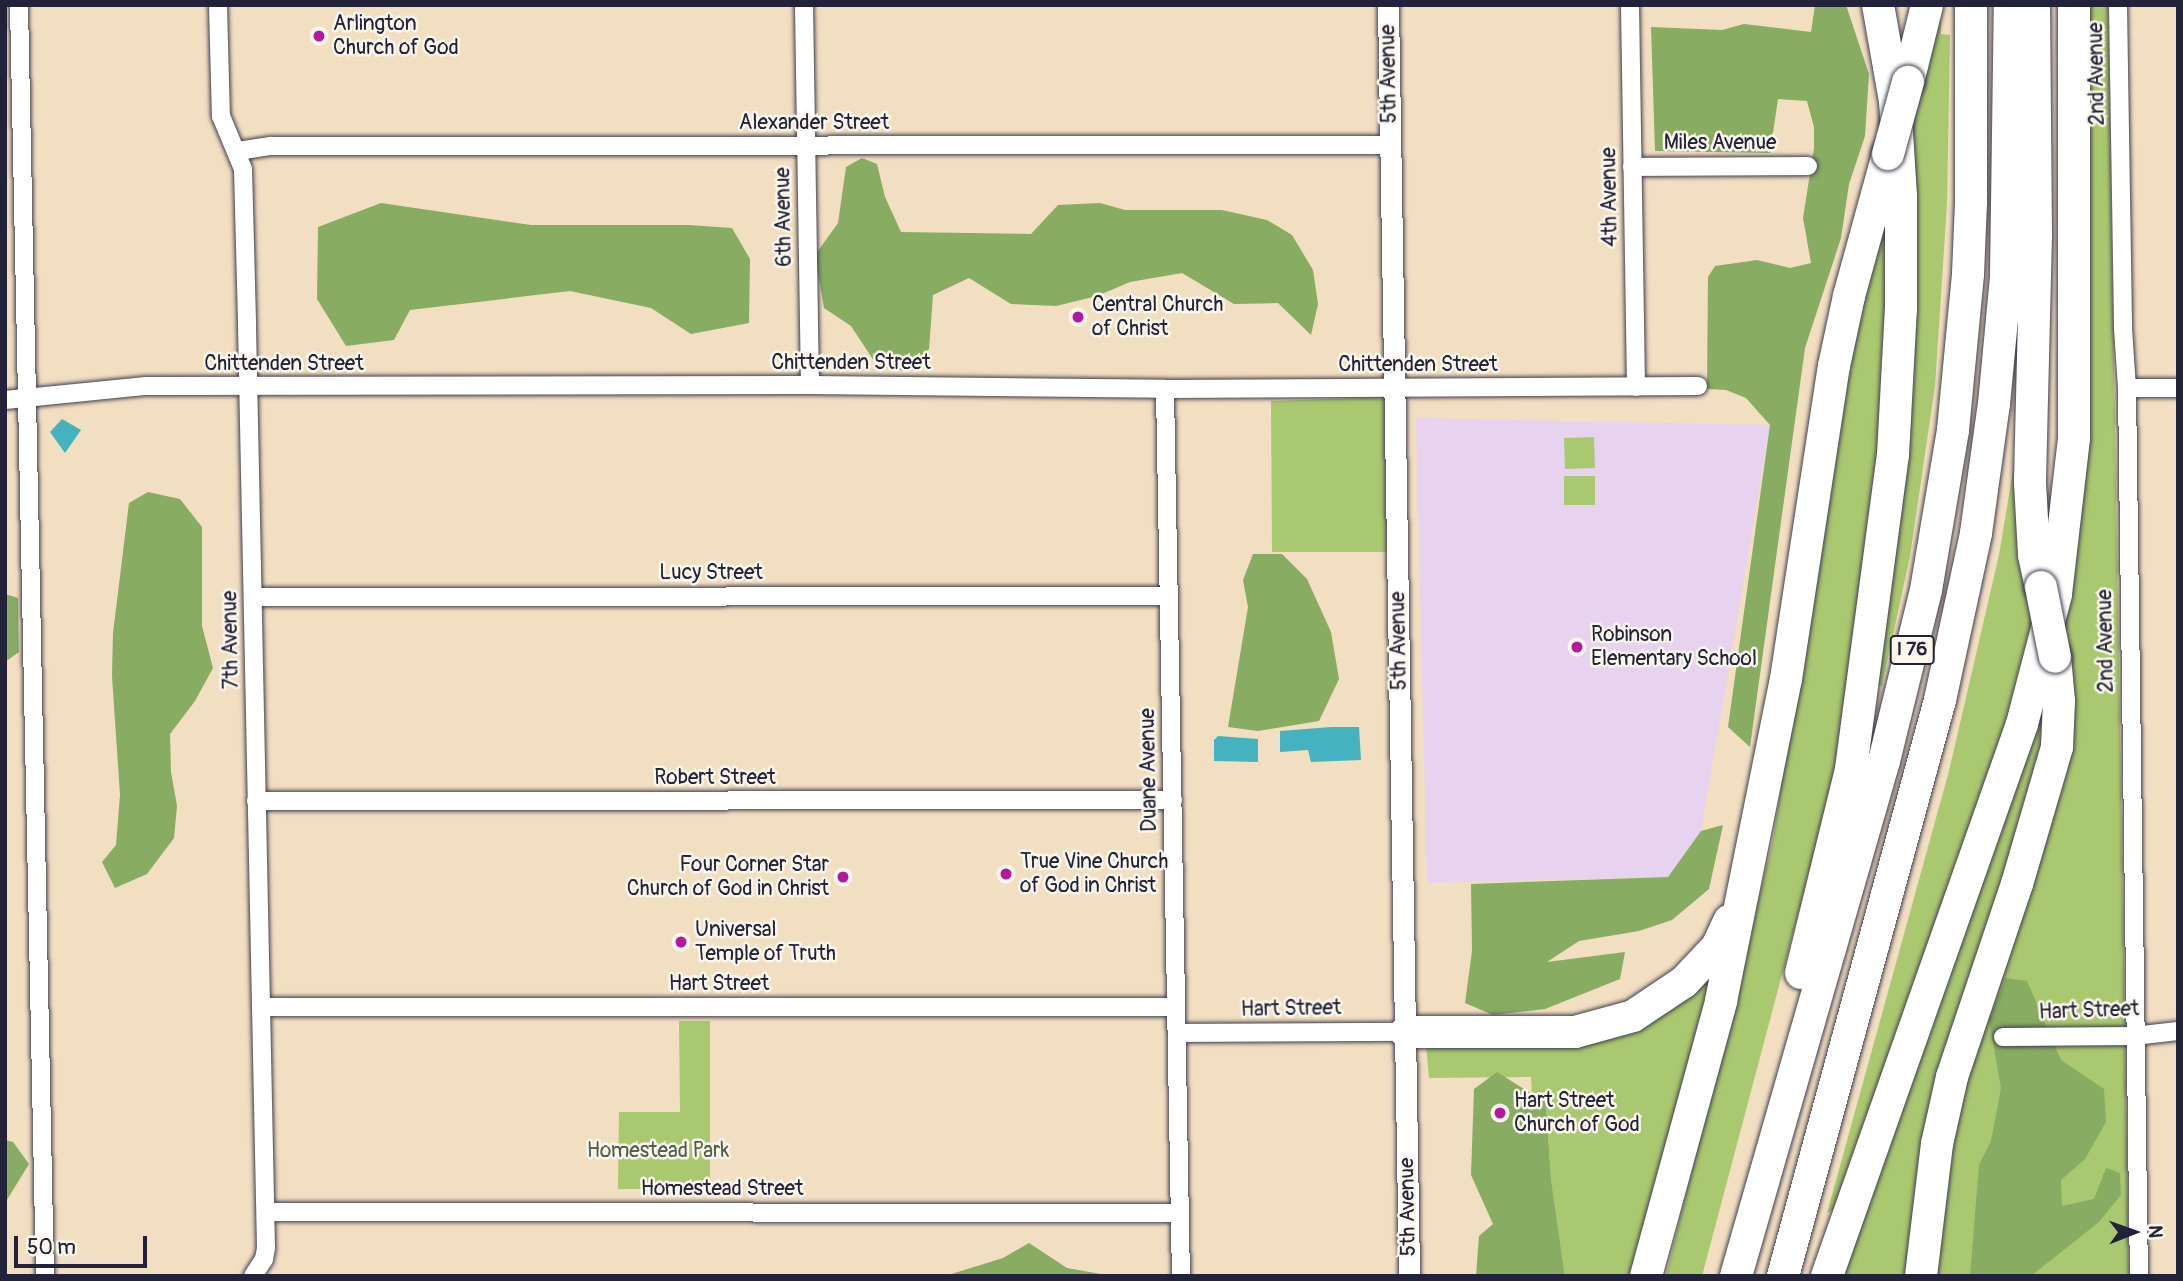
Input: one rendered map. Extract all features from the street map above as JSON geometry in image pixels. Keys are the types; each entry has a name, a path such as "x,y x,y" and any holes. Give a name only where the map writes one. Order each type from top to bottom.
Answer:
{"highway":[{"path":"1743,1245 1783,1046 1851,769 1886,524 1899,375 1901,196 1895,101 1878,5"},
{"path":"1646,1276 1721,1000 1786,680 1834,366 1866,227 1927,5"},
{"name":"I 76","path":"1736,1276 1884,761 1926,590 1953,430 1966,288 1971,201 1971,5"},
{"name":"I 76","path":"1783,1276 1940,700 1976,533 1996,391 2006,277 2010,5"},
{"path":"1920,1276 1937,1144 1952,1077 2017,884 2057,747 2059,701 2055,657 2034,555 2029,472 2036,235 2034,5"},
{"path":"1828,1276 2022,724 2056,594 2074,438 2074,5"},
{"path":"1406,1032 1575,1031 1633,1016 1684,982 1717,947 1746,885"}],"street":[{"path":"19,5 45,1276"},
{"name":"7th Avenue","path":"218,5 221,116 243,169 266,1212 264,1259 253,1276"},
{"name":"6th Avenue","path":"804,5 810,385"},
{"name":"5th Avenue","path":"1388,5 1409,1276"},
{"name":"4th Avenue","path":"1630,5 1636,387"},
{"name":"2nd Avenue","path":"2118,5 2123,328 2127,388 2139,1276"},
{"name":"Alexander Street","path":"237,151 271,146 1390,145"},
{"name":"Miles Avenue","path":"1632,167 1808,166"},
{"name":"Chittenden Street","path":"5,400 146,386 810,385 1165,389 1698,386"},
{"path":"2127,388 2178,388"},
{"name":"Duane Avenue","path":"1165,389 1181,1276"},
{"name":"Lucy Street","path":"254,597 1169,596"},
{"name":"Robert Street","path":"257,801 1172,800"},
{"name":"Hart Street","path":"262,1007 1175,1007"},
{"name":"Hart Street","path":"2003,1037 2134,1035 2178,1031"},
{"name":"Hart Street","path":"1177,1033 1406,1032"},
{"name":"Homestead Street","path":"266,1212 1178,1213"}],"shaded area":[{"name":"Robinson Elementary School","path":"1416,418 1770,425 1701,831 1668,877 1427,883"}],"green space":[{"path":"1815,5 1846,5 1869,74 1865,136 1849,184 1841,238 1805,348 1750,747 1728,727 1770,425 1746,398 1726,390 1707,389 1708,277 1715,266 1757,260 1790,268 1811,263 1803,218 1814,148 1814,127 1807,101 1778,99 1770,153 1655,151 1651,27 1722,30 1744,24 1811,32"},
{"path":"1941,5 1941,34 1950,35 1947,204 1935,386 1910,556 1882,686 1874,683 1911,124"},
{"path":"2087,5 2108,5 2129,1276 1932,1276 1958,1099 2067,773 2074,729 2068,635 2064,624"},
{"path":"862,158 877,164 885,197 901,232 1031,234 1058,205 1100,203 1125,210 1222,210 1267,220 1292,235 1313,270 1318,304 1311,335 1278,303 1234,304 1182,273 1130,282 1097,296 1056,306 1011,304 969,278 933,295 929,349 908,371 878,367 851,326 824,308 815,255 838,223 846,167"},
{"path":"1889,194 1892,237 1880,478 1841,752 1702,1276 1666,1276 1773,840 1841,390"},
{"path":"381,203 531,225 688,225 732,228 750,259 749,323 691,334 651,308 570,291 410,310 394,340 346,346 317,299 318,227"},
{"path":"1385,397 1389,552 1272,552 1271,401"},
{"path":"1594,437 1595,468 1565,469 1564,438"},
{"path":"2014,465 2023,480 2034,614 1982,811 1856,1158 1833,1210 1827,1213 1949,771 1999,555"},
{"path":"1564,476 1595,476 1595,505 1564,505"},
{"path":"148,492 180,499 202,527 202,626 213,668 195,701 170,734 171,772 177,806 174,838 147,874 115,888 102,862 116,845 120,795 112,676 113,633 129,503"},
{"path":"1253,554 1282,554 1307,579 1331,632 1339,679 1319,721 1258,731 1228,727 1248,607 1243,580"},
{"path":"5,594 18,598 19,652 5,662"},
{"path":"2045,686 2049,730 1912,1276 1844,1276"},
{"path":"1723,825 1709,889 1672,920 1639,931 1579,941 1547,962 1625,952 1620,979 1545,1009 1493,1015 1465,1003 1472,951 1471,884 1668,877 1701,831"},
{"path":"1714,966 1631,1276 1565,1276 1551,1179 1546,1104 1532,1095 1531,1077 1429,1078 1426,1045 1572,1040"},
{"path":"2006,978 2027,981 2061,1060 2104,1089 2106,1122 2085,1159 2061,1180 2062,1206 2094,1199 2106,1168 2120,1173 2121,1195 2099,1222 2031,1276 1970,1276 1979,1165 1991,1141 2001,1088 1989,1020"},
{"name":"Homestead Park","path":"679,1021 710,1021 710,1189 618,1189 619,1112 680,1112"},
{"path":"1497,1072 1546,1103 1551,1179 1565,1276 1476,1276 1479,1236 1493,1224 1471,1175 1474,1089"},
{"path":"5,1140 13,1142 29,1164 5,1203"},
{"path":"1029,1243 1067,1268 1112,1276 945,1276 1003,1258"}],"water":[{"path":"62,419 81,430 65,453 50,432"},
{"path":"1359,727 1361,760 1311,762 1308,750 1280,752 1280,731"},
{"path":"1218,736 1258,739 1258,762 1214,761 1214,740"}],"place":[{"name":"Arlington Church of God","path":"319,36"},
{"name":"Central Church of Christ","path":"1078,317"},
{"name":"Robinson Elementary School","path":"1577,647"},
{"name":"True Vine Church of God in Christ","path":"1006,874"},
{"name":"Four Corner Star Church of God in Christ","path":"843,877"},
{"name":"Universal Temple of Truth","path":"681,942"},
{"name":"Hart Street Church of God","path":"1500,1113"}]}
